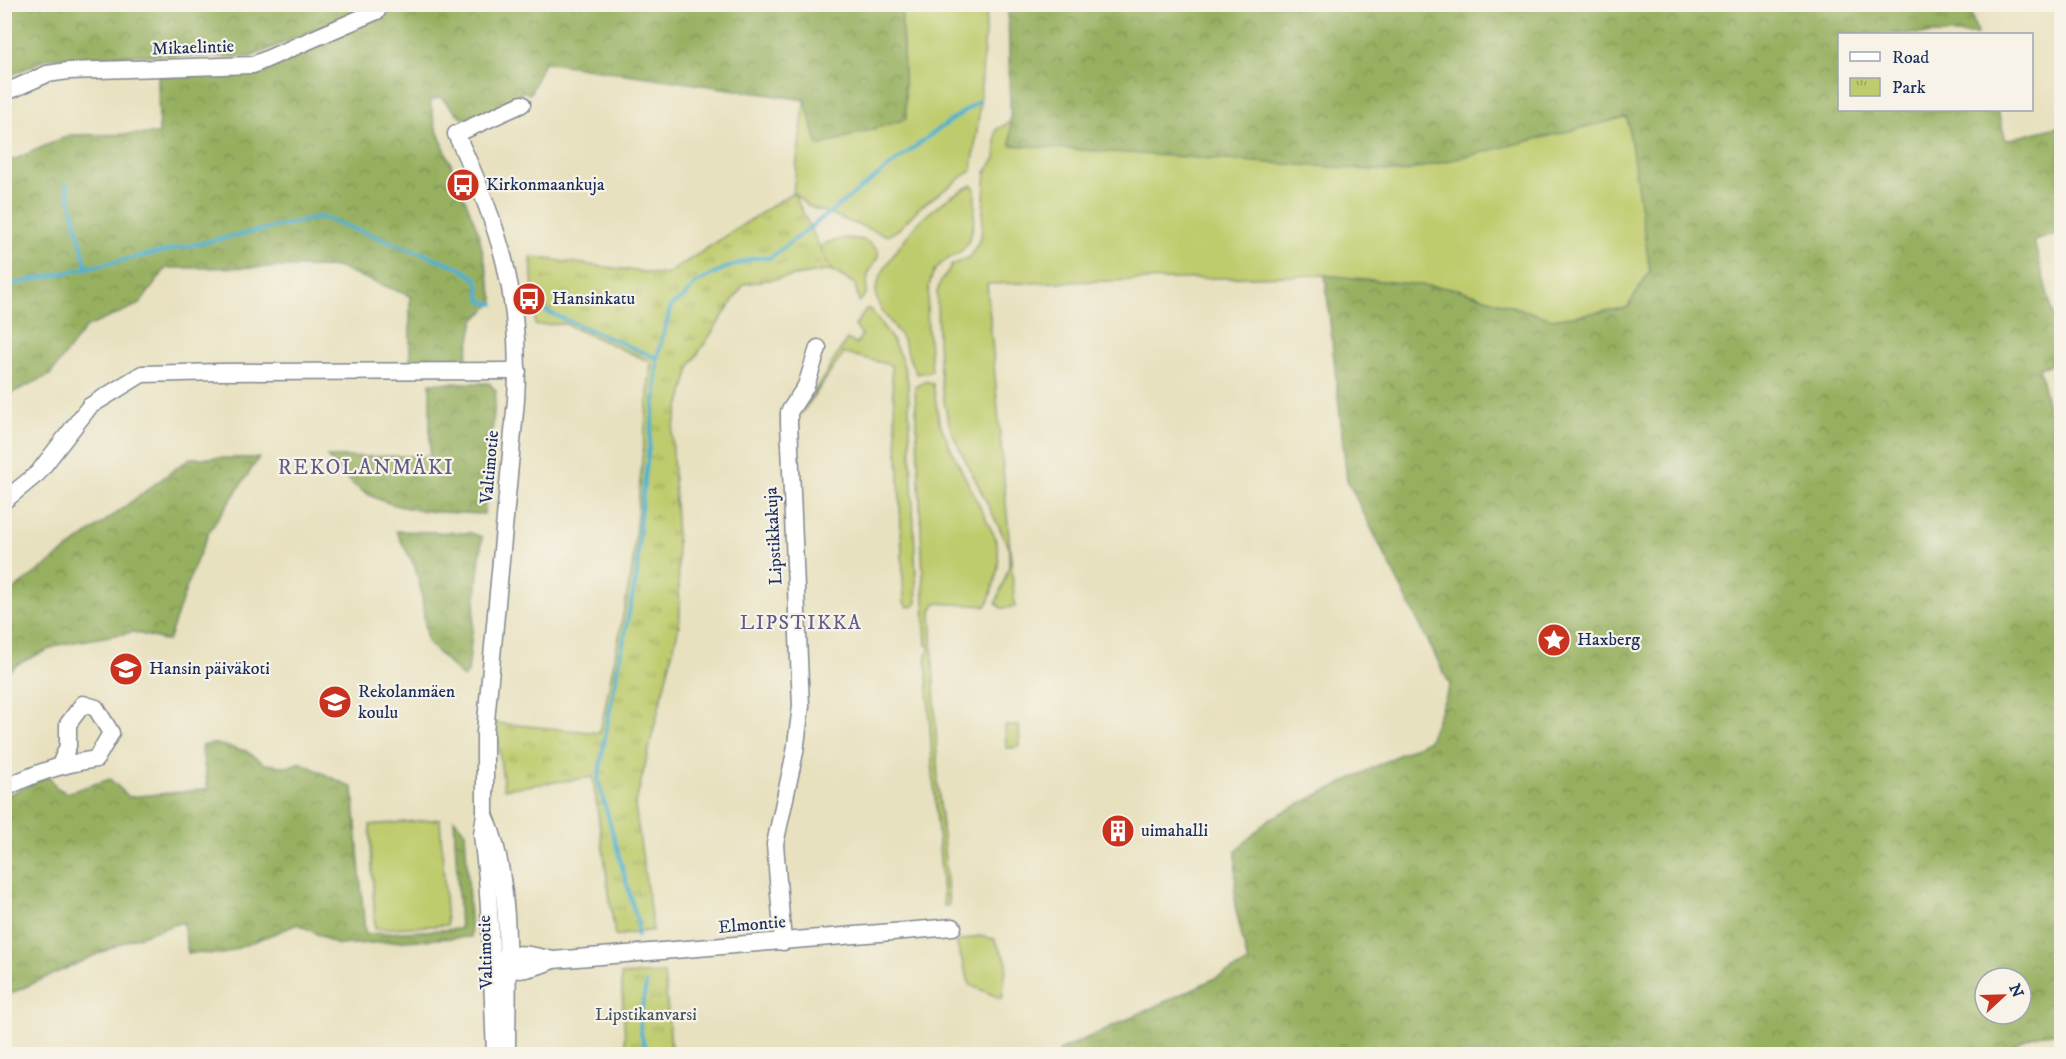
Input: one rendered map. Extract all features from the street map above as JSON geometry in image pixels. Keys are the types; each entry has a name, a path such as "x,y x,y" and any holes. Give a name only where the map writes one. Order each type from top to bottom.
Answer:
{"street":[{"name":"Mikaelintie","path":"4,93 47,74 68,71 253,65 377,11"},
{"name":"Valtimotie","path":"507,1054 502,963 501,877 494,834 485,814 484,761 488,690 492,669 518,371 514,307 502,248 485,198 456,134 522,104"},
{"name":"Lipstikkakuja","path":"783,942 775,844 795,752 801,705 789,412 806,386 818,348"},
{"path":"4,501 38,473 90,406 142,374 518,371"},
{"path":"4,789 34,774 60,765"},
{"name":"Elmontie","path":"502,963 532,955 553,960 953,927"},
{"name":"Valtimotie","path":"495,1054 502,963"}],"green space":[{"path":"4,5 375,5 250,57 119,55 48,58 5,78"},
{"path":"393,5 901,5 906,119 818,146 805,100 544,62 530,94 522,91 516,99 474,118 462,118 440,97 430,101 435,125 478,231 494,302 474,320 465,364 410,364 410,296 337,267 166,268 140,304 85,328 50,375 5,396 4,164 70,135 159,134 158,76 257,70 395,10"},
{"path":"901,5 987,5 979,115 972,170 919,208 899,229 888,236 808,206 793,192 805,100 906,119"},
{"path":"1008,5 1969,5 1977,33 1838,33 1838,111 1997,111 2006,140 2061,126 2061,233 2034,241 2062,349 2061,361 2039,368 2062,470 2061,1033 2030,1038 2004,1054 1059,1054 1059,1051 1248,963 1235,906 1236,851 1269,819 1429,740 1450,685 1347,480 1325,275 1457,289 1552,319 1627,308 1650,271 1627,117 1402,172 1011,145"},
{"path":"1628,116 1650,271 1627,308 1552,319 1457,289 1325,275 987,284 1015,607 1001,608 996,603 1009,567 1009,547 953,435 948,418 939,365 937,292 941,281 952,265 970,257 981,238 986,172 996,158 996,130 1011,121 1011,144 1402,172"},
{"path":"972,185 975,189 975,213 970,238 961,251 944,261 935,270 928,292 932,371 917,374 900,334 877,300 877,285 896,250 922,219 949,198"},
{"path":"793,192 831,270 744,284 691,364 672,433 679,626 635,806 653,930 615,936 593,777 504,789 496,723 600,733 632,570 651,362 565,324 535,325 531,257 666,275"},
{"path":"845,238 865,240 878,250 878,257 868,274 866,294 859,302 855,284 831,270 787,277 826,243"},
{"path":"866,309 870,309 894,343 908,383 917,603 912,607 906,606 904,602 898,455 891,365 844,353 801,414 847,339 856,344 862,335 855,326"},
{"path":"926,381 933,384 939,421 994,535 998,554 997,571 987,606 935,603 931,611 938,784 949,905 944,906 932,761 926,653 929,652 929,646 926,645 915,387"},
{"path":"430,383 489,383 496,391 484,514 436,512 390,504 356,487 327,457 430,456"},
{"path":"190,458 259,458 209,532 193,569 168,641 133,632 58,645 18,664 5,674 5,596"},
{"path":"396,531 471,533 482,537 468,673 464,678 427,642 421,590 415,567"},
{"path":"1005,726 1019,726 1020,747 1006,748"},
{"path":"216,744 246,751 265,764 288,767 300,762 353,788 365,934 460,929 454,819 465,831 471,937 338,945 298,924 223,954 188,953 183,922 131,939 5,996 5,796 49,776 56,787 66,793 110,779 129,797 208,789 201,745"},
{"path":"440,819 447,925 375,929 370,825"},
{"path":"979,936 994,939 1007,962 1002,999 970,985 956,942"},
{"name":"Lipstikanvarsi","path":"664,973 672,1054 626,1054 621,975"},
{"path":"2061,1044 2061,1054 2022,1054 2041,1047"}],"waterway":[{"path":"657,358 671,306 684,297 696,283 723,269 754,258 770,258 932,134 979,101"},
{"path":"66,183 87,268"},
{"path":"4,286 321,217 457,266 477,279 481,301 494,304"},
{"path":"531,305 657,358 656,393 640,517 637,573 598,780 638,924 637,935"},
{"path":"646,983 640,1029 645,1045 651,1054"}],"place":[{"name":"Kirkonmaankuja","path":"463,185"},
{"name":"Hansinkatu","path":"529,299"},
{"name":"Haxberg","path":"1554,640"},
{"name":"Hansin päiväkoti","path":"126,669"},
{"name":"Rekolanmäen koulu","path":"335,702"},
{"name":"uimahalli","path":"1118,831"}],"district":[{"name":"REKOLANMÄKI","path":"366,468"},
{"name":"LIPSTIKKA","path":"801,623"}]}
